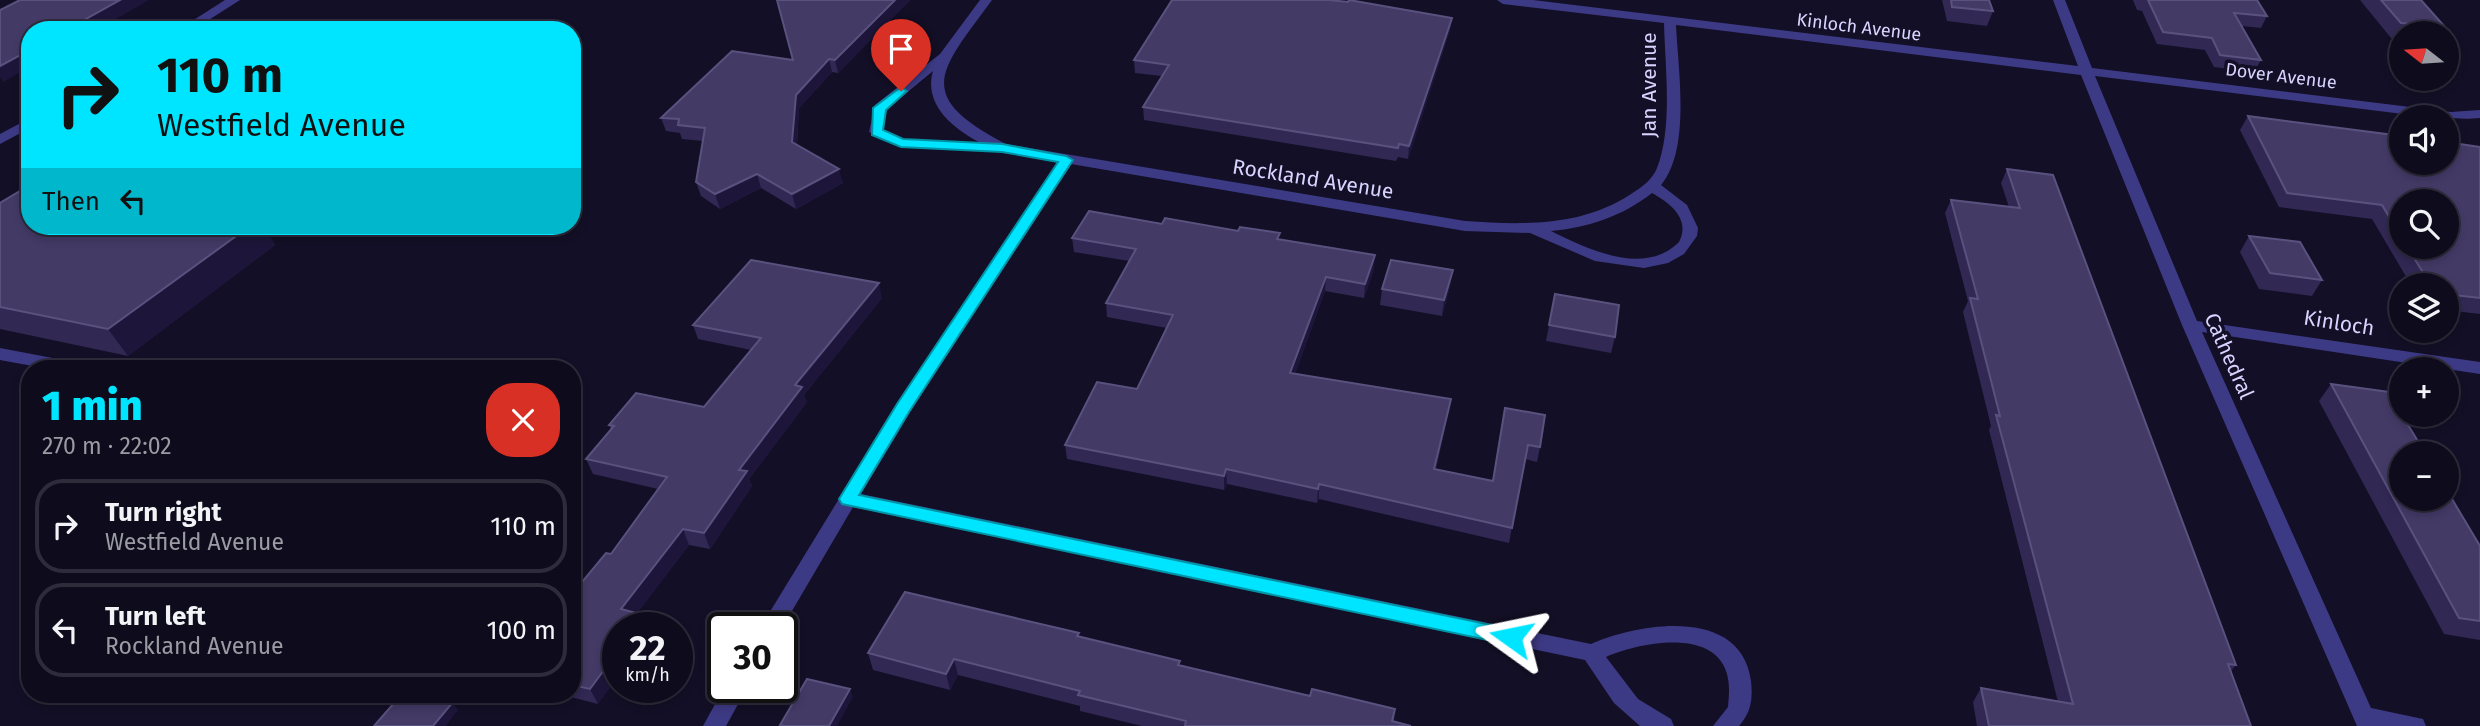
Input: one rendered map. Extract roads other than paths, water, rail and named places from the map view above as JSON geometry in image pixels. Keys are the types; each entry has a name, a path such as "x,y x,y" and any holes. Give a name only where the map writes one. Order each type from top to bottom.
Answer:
{"street":[{"path":"199,21 234,0"},
{"path":"944,55 986,0"},
{"name":"Kinloch Avenue","path":"1503,0 2086,73"},
{"name":"Cathedral","path":"2059,0 2086,73 2190,325 2366,721"},
{"name":"Jan Avenue","path":"1617,209 1652,186 1665,168 1671,148 1670,21"},
{"name":"Rockland Avenue","path":"944,55 936,79 938,94 948,112 963,127 1002,148"},
{"name":"Rockland Avenue","path":"944,55 880,108 876,132 901,143 1002,148 1465,226 1532,228 1577,223 1617,209"},
{"name":"Dover Avenue","path":"2086,73 2477,116"},
{"path":"0,140 7,130"},
{"path":"781,612 903,408 1066,160"},
{"path":"1532,228 1577,250 1619,261 1644,264 1664,261 1680,252 1688,237 1689,219 1678,204 1652,186"},
{"name":"Kinloch","path":"2190,325 2480,368"},
{"path":"0,354 32,360"},
{"path":"848,499 1592,653 1611,643 1667,632 1717,645 1735,666 1740,687 1739,711 1724,726"},
{"path":"1592,653 1629,705 1653,723 1663,726"},
{"path":"713,726 727,703"},
{"path":"2366,721 2415,726"}]}
